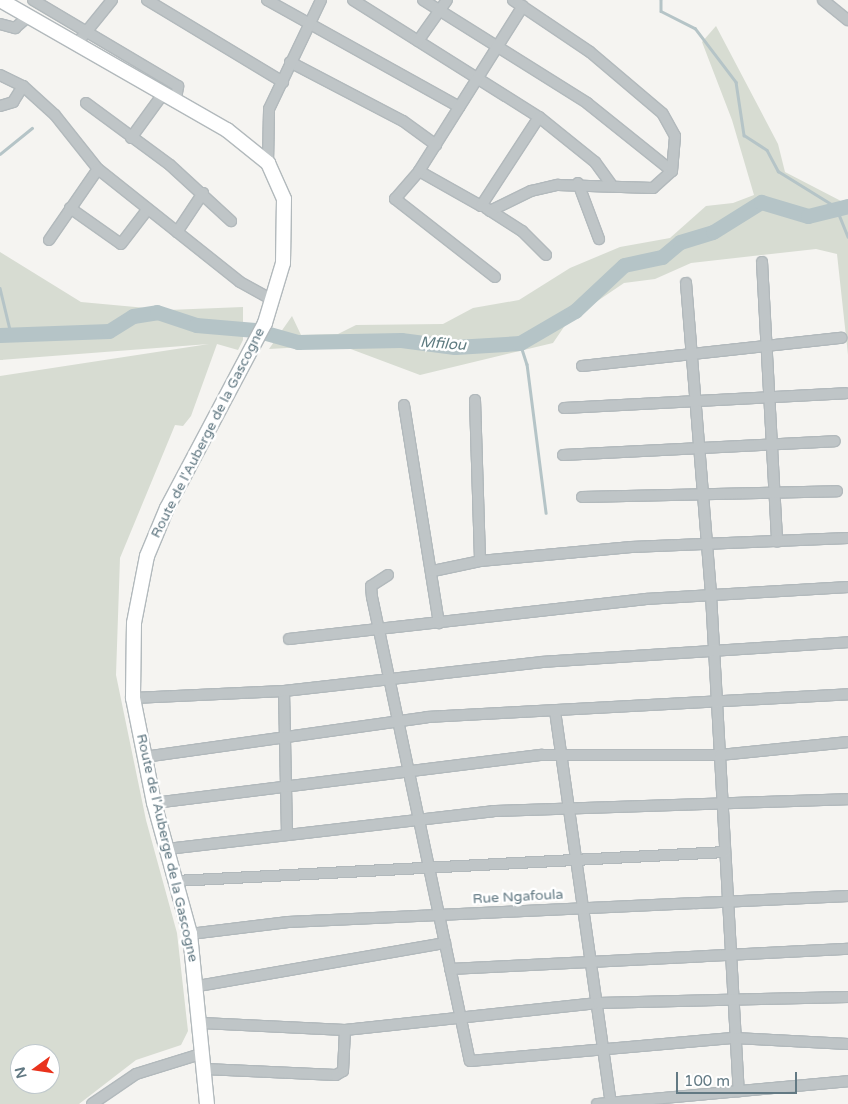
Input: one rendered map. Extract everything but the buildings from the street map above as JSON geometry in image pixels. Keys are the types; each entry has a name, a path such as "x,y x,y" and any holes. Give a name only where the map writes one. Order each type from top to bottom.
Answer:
{"street":[{"name":"Route de l'Auberge de la Gascogne","path":"0,0 78,42 227,130 268,163 284,199 286,218 283,263 265,323 255,348 167,508 146,556 134,623 133,698 154,803 190,934 202,1023 207,1104"},
{"path":"33,0 164,77 181,90 176,101"},
{"path":"78,42 112,0"},
{"path":"146,0 282,82"},
{"path":"267,0 459,107"},
{"path":"268,163 269,109 321,0"},
{"path":"353,0 539,117 595,162 611,184"},
{"path":"423,0 498,45 587,104 672,170"},
{"path":"418,41 447,0"},
{"path":"485,208 530,191 578,183 654,188 672,170 674,136 662,113 590,52 513,0"},
{"path":"823,0 848,20"},
{"path":"495,277 395,199 420,171 476,78 523,6"},
{"path":"0,24 15,28 28,16"},
{"path":"120,67 130,56"},
{"path":"290,62 395,117 436,145"},
{"path":"0,74 23,86 55,115 98,169 147,210 240,282 272,300"},
{"path":"131,138 160,92 164,77"},
{"path":"0,106 13,102 23,86"},
{"path":"86,103 203,193 231,221"},
{"path":"485,208 539,117"},
{"path":"49,240 98,169"},
{"path":"420,171 522,231 546,255"},
{"path":"578,183 599,239"},
{"path":"176,232 203,193"},
{"path":"70,208 121,244 147,210"},
{"path":"762,262 770,343 777,542"},
{"path":"686,283 698,399 702,495 711,594 714,702 720,755 726,904 739,1091"},
{"path":"582,366 694,351 841,338"},
{"path":"564,408 846,392"},
{"path":"475,400 480,560"},
{"path":"404,405 434,571 439,623"},
{"path":"562,455 700,446 835,441"},
{"path":"582,497 836,491"},
{"path":"434,571 480,560 848,538"},
{"path":"388,575 371,586 396,722 470,1061 606,1051 735,1038 848,1044"},
{"path":"289,639 711,594 848,587"},
{"path":"133,698 284,691 570,660 848,642"},
{"path":"284,691 286,834"},
{"path":"144,757 460,714 555,711 848,694"},
{"path":"555,711 558,754 606,1051 612,1103"},
{"path":"154,803 285,785 558,754 720,755 848,742"},
{"path":"166,849 418,819 566,809 848,799"},
{"path":"176,881 574,857 725,852"},
{"name":"Rue Ngafoula","path":"190,934 288,922 582,908 726,904 848,896"},
{"path":"198,986 445,943"},
{"path":"450,969 591,960 848,949"},
{"path":"202,1023 346,1030 598,1003 732,997 848,997"},
{"path":"205,1069 336,1075 343,1071 346,1030"},
{"path":"92,1104 136,1074 204,1053"},
{"path":"597,1104 848,1081"}],"shaded area":[{"path":"716,26 778,144 785,172 841,201 848,199 848,355 837,254 816,249 691,263 655,279 624,283 568,321 553,343 420,375 340,345 269,349 292,316 301,335 338,334 356,325 443,324 473,308 519,300 570,268 620,247 670,238 706,206 733,203 754,195 732,120 702,42"},
{"path":"0,252 81,302 168,310 243,307 243,340 238,350 217,344 191,416 183,426 175,425 120,558 116,675 146,820 177,933 188,1031 181,1045 136,1060 79,1104 0,1104 0,376 209,344 0,360"}],"waterway":[{"path":"661,0 661,11 695,28 736,82 744,135 767,150 778,171 836,207 848,237"},
{"path":"0,154 32,128"},
{"name":"Mfilou","path":"0,335 109,331 133,316 157,312 196,325 255,330 298,342 401,340 455,347 520,343 575,311 624,265 662,257 680,242 713,232 761,202 808,216 848,206"},
{"path":"0,288 12,338"},
{"path":"520,343 527,364 546,513"}]}
